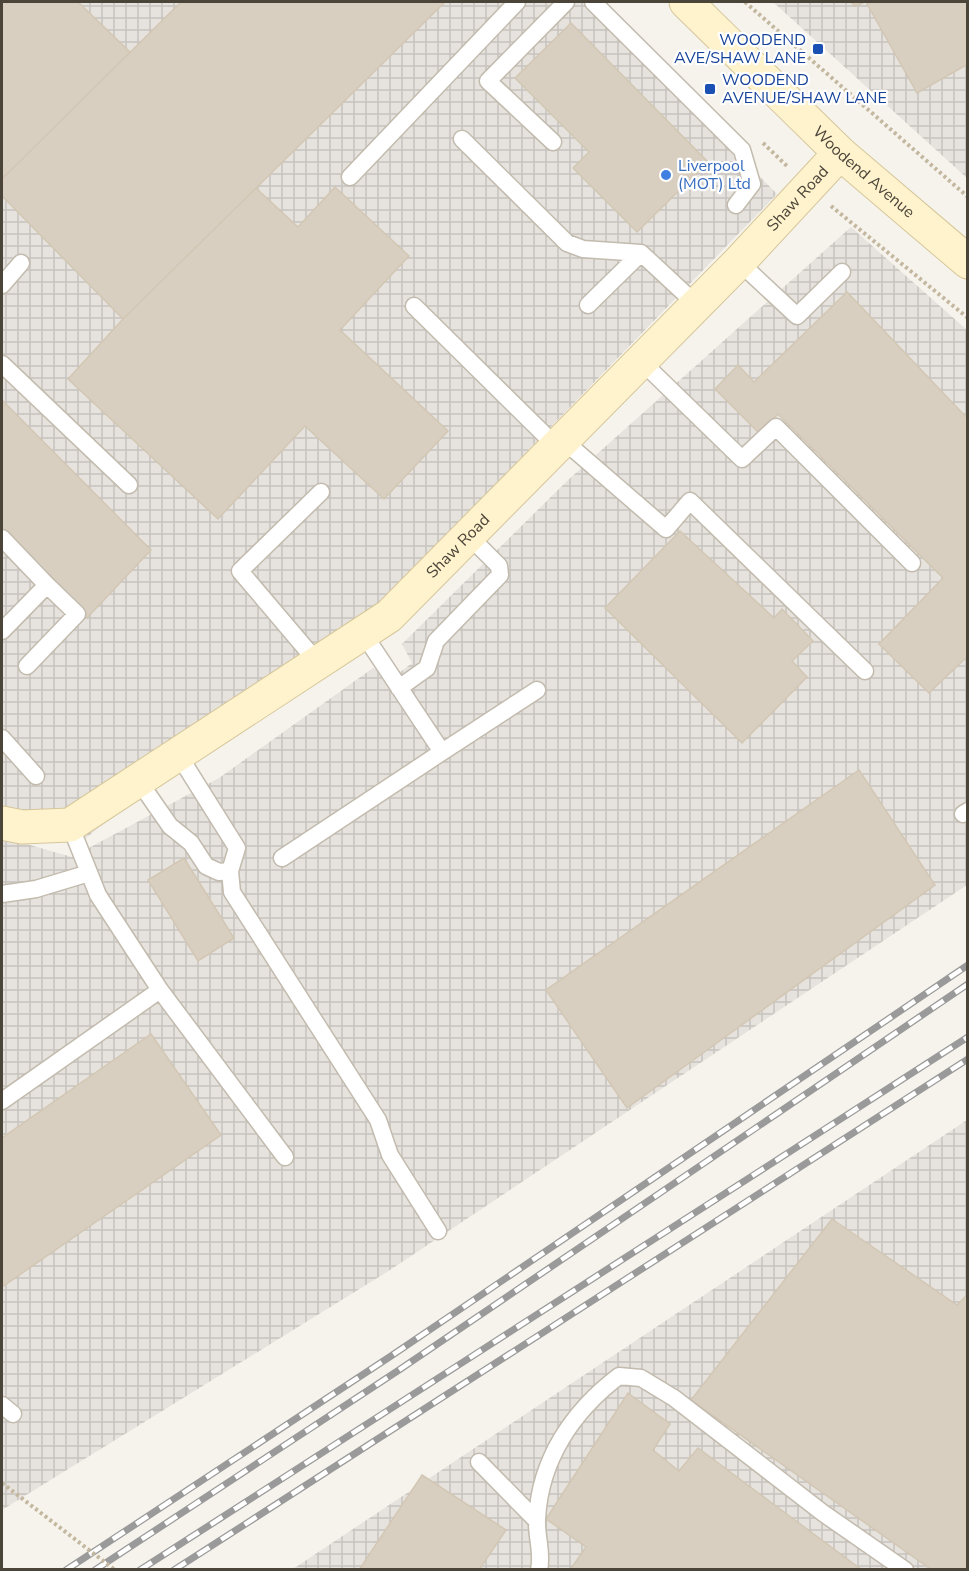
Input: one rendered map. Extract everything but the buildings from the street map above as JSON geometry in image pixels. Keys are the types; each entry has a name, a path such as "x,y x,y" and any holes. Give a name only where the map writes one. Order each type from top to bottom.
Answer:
{"street":[{"name":"Woodend Avenue","path":"686,2 840,153 968,262"},
{"name":"Shaw Road","path":"70,825 389,616 739,262 840,153"},
{"path":"2,823 22,827 70,825"}],"lane":[{"path":"350,177 518,2"},
{"path":"553,142 488,81 566,2"},
{"path":"593,2 742,150 752,184 736,205"},
{"path":"462,139 567,243 583,249 641,253 697,305"},
{"path":"588,305 641,253"},
{"path":"739,262 797,316 842,272"},
{"path":"2,285 21,263"},
{"path":"414,306 560,444 666,529 690,501 865,671"},
{"path":"641,361 742,459 776,428 912,562"},
{"path":"2,364 129,485"},
{"path":"318,663 240,571 321,492"},
{"path":"399,688 427,668 436,641 500,575 499,566 469,536"},
{"path":"2,538 76,614 27,666"},
{"path":"2,631 47,585"},
{"path":"363,633 442,752"},
{"path":"282,858 537,690"},
{"path":"2,738 36,776"},
{"path":"178,754 237,848 230,871 232,892 239,906 378,1120 390,1155 438,1231"},
{"path":"138,780 171,826 191,843 206,866 219,872 230,871"},
{"path":"70,825 98,895 160,990 285,1157"},
{"path":"2,894 36,889 89,873"},
{"path":"2,1101 160,990"},
{"path":"539,1569 536,1520 543,1476 558,1440 592,1396 619,1376 641,1378 674,1398 823,1513 905,1569"},
{"path":"480,1462 536,1520"}],"path":[{"path":"745,2 968,197"},
{"path":"2,1483 115,1569"}],"shaded area":[{"path":"2,2 588,2 777,194 377,606 82,841 2,820"},
{"path":"773,2 967,2 967,178"},
{"path":"851,227 967,330 967,885 387,1272 2,1510 2,837 72,857 219,778 373,668 395,676 412,663 402,644 568,480"},
{"path":"967,1120 967,1569 293,1569"}],"railway":[{"path":"66,1570 391,1356 968,965"},
{"path":"95,1570 399,1370 968,984"},
{"path":"140,1570 968,1037"},
{"path":"174,1570 968,1059"}],"place":[{"name":"WOODEND AVE/SHAW LANE","path":"818,49"},
{"name":"WOODEND AVENUE/SHAW LANE","path":"710,89"},
{"name":"Liverpool (MOT) Ltd","path":"666,175"}]}
